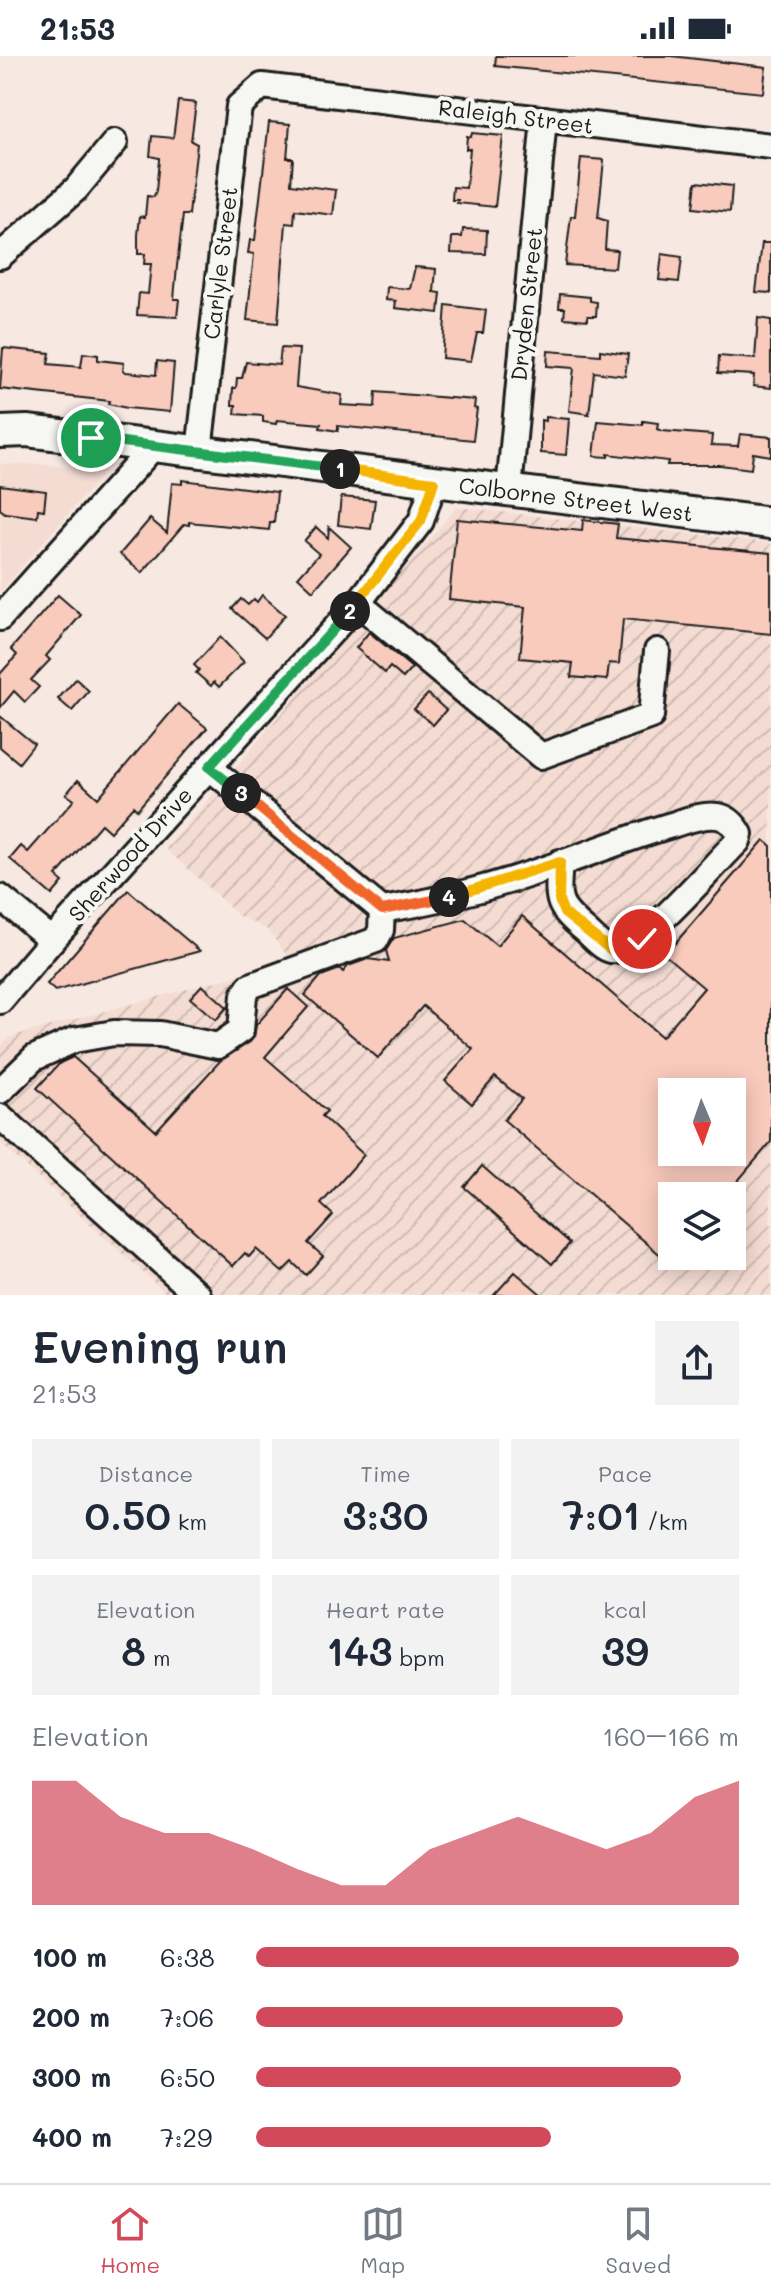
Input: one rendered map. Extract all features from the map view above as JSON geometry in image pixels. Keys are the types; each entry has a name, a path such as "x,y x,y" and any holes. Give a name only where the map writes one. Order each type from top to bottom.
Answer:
{"main road":[{"name":"Colborne Street West","path":"0,432 27,431 199,451 771,523"}],"street":[{"name":"Raleigh Street","path":"262,86 771,146"},
{"name":"Carlyle Street","path":"199,451 239,106 262,86"},
{"name":"Dryden Street","path":"509,490 544,119"},
{"path":"0,256 76,189 115,142"},
{"path":"0,618 154,446"},
{"name":"Sherwood Drive","path":"0,1001 358,603 421,521 434,482"},
{"path":"358,603 541,756 651,716 657,651"},
{"path":"209,767 382,910 437,901 531,873 560,862 702,817 718,815 725,818 740,834 738,841 642,939 616,950 607,949 564,913 559,900 560,862"},
{"path":"0,897 52,940"},
{"path":"0,1091 34,1058 74,1040 114,1033 160,1034 218,1046 241,1030 244,995 250,986 376,940 381,930 382,910"},
{"path":"0,1116 198,1295"}],"shaded area":[{"path":"0,464 37,464 106,471 0,592"},
{"path":"457,507 771,543 771,1295 168,1295 0,1143 0,1047 9,1037 291,961 268,930 239,916 166,849"}],"building":[{"path":"496,56 671,56 766,67 763,93 495,66"},
{"path":"178,101 196,103 191,141 197,144 189,215 183,215 177,266 174,299 179,299 177,317 137,315 139,293 148,294 151,264 144,264 145,254 138,254 138,235 140,216 145,217 147,196 154,197 156,191 159,158 150,156 152,136 173,138"},
{"path":"269,122 290,124 287,158 293,158 291,184 336,190 333,215 295,210 294,224 286,223 278,323 247,320 254,254 248,253 250,240 255,240"},
{"path":"472,133 503,136 495,207 452,200 453,187 466,188 470,149 466,149 467,136 471,137"},
{"path":"581,158 604,160 598,218 607,221 605,249 617,250 615,268 565,265 571,216 575,216"},
{"path":"696,182 732,186 730,212 693,208"},
{"path":"463,229 487,230 486,254 451,253 452,237 462,237"},
{"path":"762,243 771,243 771,293 756,292"},
{"path":"662,254 682,257 679,282 659,280"},
{"path":"415,267 436,269 434,292 441,293 439,313 395,308 396,301 386,300 387,287 410,289"},
{"path":"560,294 590,297 590,301 597,302 596,316 588,316 588,320 564,318 565,308 559,308"},
{"path":"446,305 486,310 483,333 477,333 471,361 442,358"},
{"path":"758,318 771,320 771,388 753,386 754,375 718,373 719,356 755,359"},
{"path":"3,348 50,353 48,364 81,367 83,353 98,355 98,360 124,363 123,370 126,372 156,375 157,361 174,363 170,412 127,408 108,404 109,401 0,389"},
{"path":"281,348 299,349 296,387 342,395 341,405 375,407 376,392 475,400 474,408 477,409 473,440 338,426 338,431 320,428 321,424 277,420 276,424 263,422 263,416 235,414 233,388 236,388 237,378 242,378 246,362 279,365"},
{"path":"600,350 628,354 625,376 594,372 589,414 569,411 574,368 547,366 548,351 600,355"},
{"path":"545,417 569,419 566,455 541,453 541,420 545,421"},
{"path":"598,421 643,425 643,421 658,423 657,429 662,431 712,435 711,445 738,446 740,434 771,437 771,456 753,453 751,469 720,465 667,465 668,461 608,454 608,457 594,456"},
{"path":"182,480 277,492 274,523 270,523 269,530 189,522 142,573 120,554 150,519 167,533 172,483 182,484"},
{"path":"0,485 46,491 44,510 38,509 37,517 5,513 0,509"},
{"path":"341,497 375,500 371,529 338,525"},
{"path":"457,519 582,531 583,520 618,524 616,538 771,553 771,634 623,619 619,664 609,663 607,680 571,677 573,663 520,658 525,607 449,599"},
{"path":"316,527 328,538 329,527 351,547 313,591 298,577 319,554 304,541"},
{"path":"58,595 81,615 46,656 50,660 31,680 39,687 25,702 14,691 0,708 0,674 17,655 11,649"},
{"path":"262,595 285,615 265,638 232,609 241,599 248,605 254,599 257,602"},
{"path":"369,632 412,668 403,678 390,667 385,673 356,648"},
{"path":"220,637 244,662 219,687 214,682 211,686 196,673 199,670 194,665"},
{"path":"76,679 89,691 72,711 58,699"},
{"path":"428,694 446,710 433,725 414,709"},
{"path":"178,704 207,728 137,810 133,806 110,832 101,824 56,876 63,882 52,895 10,859 21,846 28,852 74,800 66,794 78,780 98,798"},
{"path":"0,716 34,744 19,763 0,747"},
{"path":"764,840 771,846 771,1142 737,1182 658,1182 658,1253 504,1120 522,1099 495,1077 472,1104 445,1081 473,1049 423,1006 378,1058 305,995 321,976 340,969 343,972 348,966 368,959 389,962 386,950 394,938 465,919 497,946 522,916 662,1037 704,988 665,955"},
{"path":"128,890 200,951 55,991 47,984"},
{"path":"202,985 227,1007 216,1020 190,998"},
{"path":"288,989 308,1007 265,1057 327,1111 322,1116 364,1155 321,1204 333,1215 308,1243 323,1256 306,1275 292,1262 282,1272 256,1249 249,1257 245,1253 233,1266 37,1088 60,1063 73,1057 156,1131 220,1061 250,1042 256,1025"},
{"path":"482,1166 570,1243 552,1264 464,1187"},
{"path":"515,1272 542,1295 494,1295"}],"route":[{"path":"91,438 434,482 421,521 358,603 209,767 382,910 437,901 560,862 559,900 564,913 607,949 616,950 642,939"}]}
